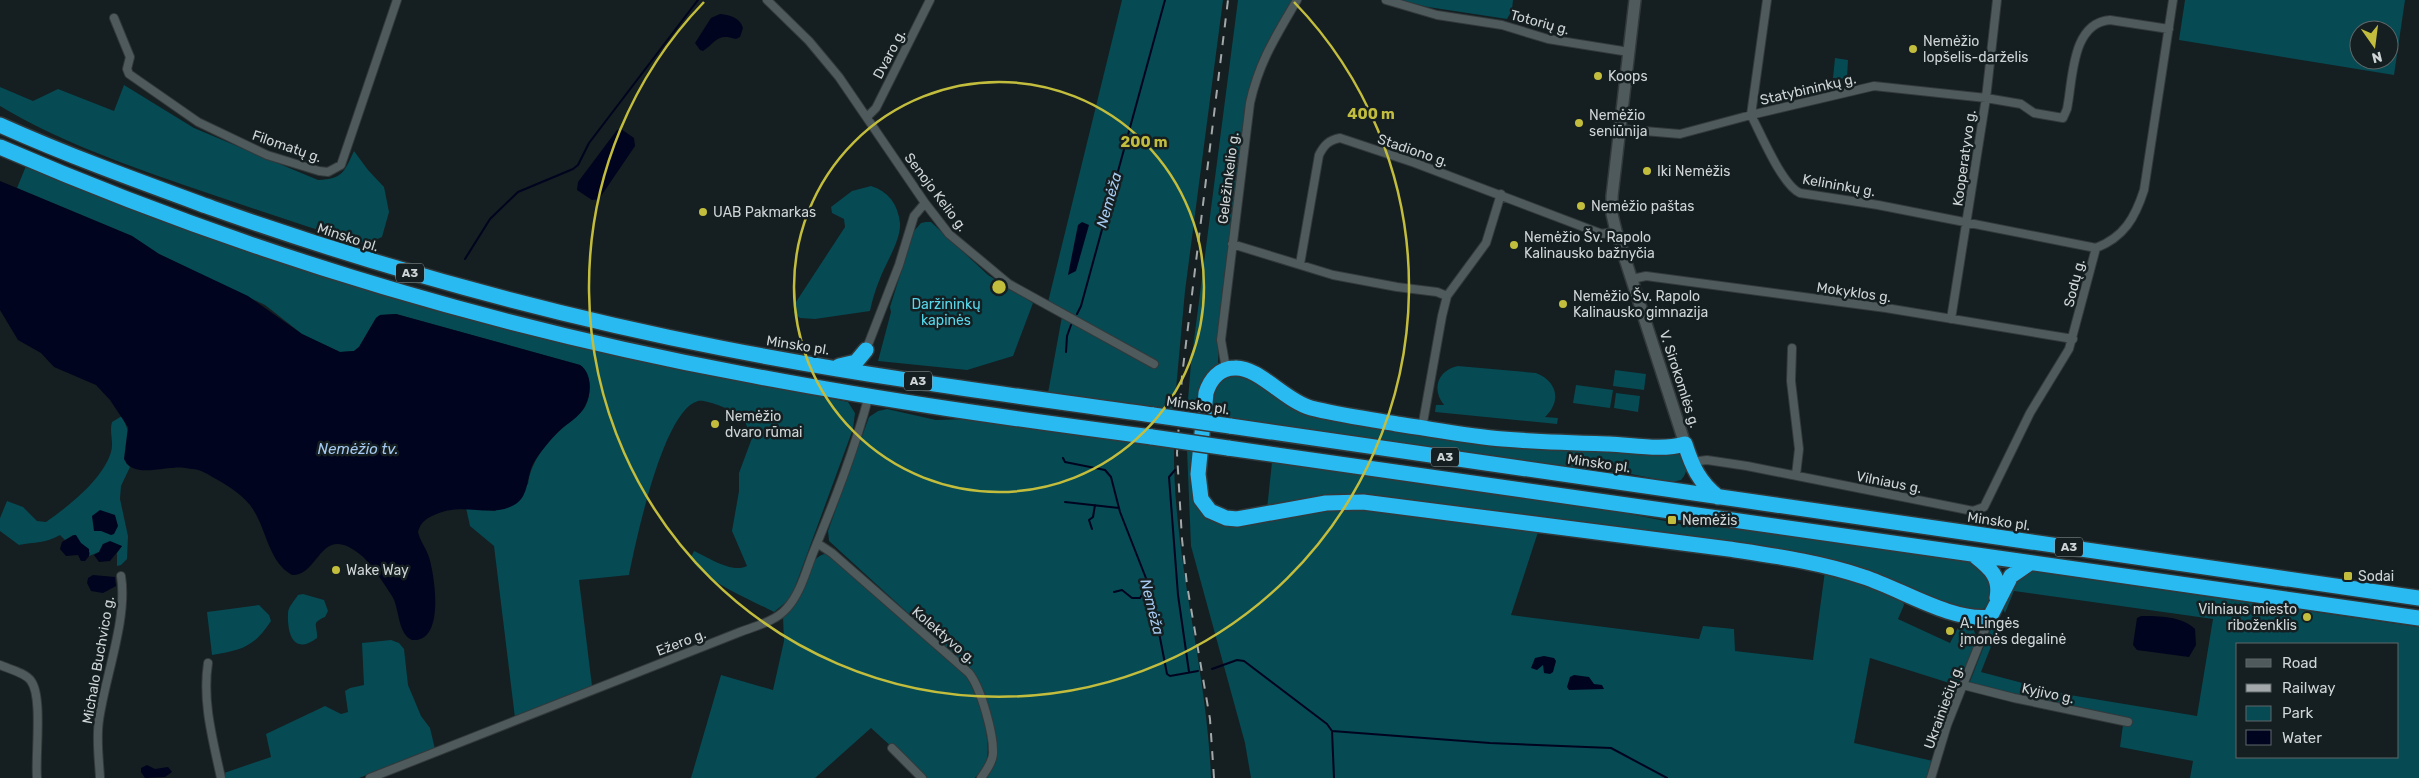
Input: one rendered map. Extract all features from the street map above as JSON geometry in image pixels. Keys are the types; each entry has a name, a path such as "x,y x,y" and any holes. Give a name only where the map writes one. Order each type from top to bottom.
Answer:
{"highway":[{"name":"Minsko pl.","path":"0,125 151,186 387,267 545,309 644,332 777,359 2419,598"},
{"name":"A3","path":"0,147 174,216 343,274 421,297 610,346 743,374 994,416 2419,618"},
{"path":"835,367 856,362 866,350 872,366 884,376"},
{"path":"1718,497 1702,483 1691,464 1685,444 1658,446 1537,442 1422,428 1310,408 1289,398 1248,370 1239,368 1226,369 1213,378 1206,393 1198,463 1201,499 1205,506 1217,515 1237,519 1326,503 1363,502 1729,549 1836,568 1873,580 1957,615 1974,618 1990,617 1997,600 2011,576 2030,563"},
{"path":"1666,489 1682,482 1691,464"},
{"path":"1972,554 1995,574 1998,584 1997,600"}],"main road":[{"name":"V. Sirokomlės g.","path":"1635,0 1612,206 1616,231 1685,444"}],"street":[{"name":"Filomatų g.","path":"114,18 130,57 127,69 129,74 157,95 198,122 266,155 319,172 328,172 341,165 397,0"},
{"name":"Senojo Kelio g.","path":"767,0 809,41 839,78 925,203 949,234 1009,284 1154,364"},
{"name":"Dvaro g.","path":"867,117 876,108 930,0"},
{"name":"Geležinkelio g.","path":"1226,369 1221,340 1250,103 1255,78 1262,60 1297,0"},
{"name":"Totorių g.","path":"1386,0 1437,15 1502,25 1548,38 1629,52"},
{"name":"Statybininkų g.","path":"1767,0 1751,115 1874,86 1986,98 2021,104 2034,113 2063,118 2067,109 2079,47 2090,26 2110,20 2169,29"},
{"name":"Kooperatyvo g.","path":"1951,319 1986,98 1997,0"},
{"name":"Sodų g.","path":"1978,510 1986,503 2030,413 2073,339 2096,248 2117,238 2124,230 2141,201 2173,0"},
{"path":"1620,129 1680,134 1751,115"},
{"name":"Kelininkų g.","path":"1751,115 1781,171 1795,191 1968,221 2096,248"},
{"name":"Stadiono g.","path":"1300,264 1319,155 1323,146 1331,140 1340,138 1501,194 1602,234 1616,231"},
{"path":"1422,428 1447,296 1486,243 1501,194"},
{"path":"866,350 899,265 914,216 925,203"},
{"path":"1232,244 1333,275 1397,287 1437,292 1447,296"},
{"name":"Mokyklos g.","path":"1632,279 1646,276 1886,308 2073,339"},
{"path":"1792,348 1790,381 1799,449 1796,475"},
{"name":"Ežero g.","path":"370,778 774,618 793,601 858,434 869,395"},
{"name":"Vilniaus g.","path":"1691,464 1707,460 1796,475 1964,509 1978,510"},
{"name":"Kolektyvo g.","path":"817,543 832,553 969,673 977,683 993,746 990,764 981,778"},
{"name":"Michalo Buchvico g.","path":"100,778 99,723 118,626 122,596 121,576"},
{"name":"Ukrainiečių g.","path":"1931,778 1947,724 1990,617"},
{"path":"208,663 205,683 206,701 221,778"},
{"path":"0,665 28,677 34,687 38,713 35,754 37,778"},
{"name":"Kyjivo g.","path":"1963,685 2014,698 2128,722"},
{"path":"892,748 922,778"}],"green space":[{"path":"1122,0 1223,0 1185,291 1174,411 1048,393 1063,311 1048,302"},
{"path":"1238,0 1293,0 1258,66 1219,336 1218,365 1199,414 1187,412 1191,363"},
{"path":"1399,0 1513,0 1512,10 1507,19 1428,7"},
{"path":"2185,0 2405,0 2399,41 2399,20 2349,20 2349,68 2179,40"},
{"path":"1835,58 1848,60 1847,79 1833,78"},
{"path":"2363,70 2395,70 2394,75"},
{"path":"124,85 194,128 318,180 333,178 342,173 354,151 384,187 389,212 382,237 364,245 181,184 111,159 66,140 0,106 0,87 33,101 58,89 114,111"},
{"path":"26,166 619,355 848,402 855,413 853,429 791,598 774,612 715,581 696,565 691,557 694,551 734,568 747,566 732,531 739,491 739,473 752,438 742,415 713,403 698,401 685,410 673,427 663,451 645,507 629,575 579,580 592,686 515,718 494,546 470,526 466,508 495,511 528,484 533,467 541,452 552,438 585,407 589,396 590,384 584,369 580,365 396,314 380,315 376,318 359,347 354,351 340,352 302,334 265,305 159,254 132,236 17,188"},
{"path":"871,186 882,191 891,199 899,216 900,230 882,274 870,311 815,319 800,318 794,313 794,305 845,227 844,219 832,213 831,207 852,191"},
{"name":"Daržininkų kapinės","path":"931,222 988,275 1033,303 1013,356 967,370 878,361 891,312 890,307 914,231 921,223"},
{"path":"1458,366 1536,373 1543,377 1553,386 1555,392 1554,404 1545,417 1558,418 1557,424 1435,412 1436,405 1444,405 1440,399 1437,387 1441,376 1451,368"},
{"path":"1615,370 1646,374 1644,390 1613,386"},
{"path":"1238,372 1304,410 1678,453 1682,456 1687,466 1684,477 1681,480 1672,482 1610,470 1581,469 1206,416 1216,381"},
{"path":"1576,385 1613,390 1610,408 1573,403"},
{"path":"1616,393 1640,396 1638,412 1614,408"},
{"path":"887,409 936,420 968,419 1174,448 1179,531 1203,695 1211,778 986,778 996,762 995,740 984,692 979,681 968,668 829,541 828,531 869,417 878,411"},
{"path":"122,416 129,433 126,463 130,467 121,486 120,499 128,536 127,559 121,565 117,566 117,553 122,546 103,544 99,552 89,556 90,553 73,535 65,540 60,535 45,541 19,545 0,531 0,518 7,501 23,507 37,521 46,522 84,491 101,472 107,462 112,448 112,422"},
{"path":"1187,450 1196,451 1205,512 1316,510 1356,507 1539,529 1511,615 1699,639 1703,626 1734,629 1735,651 1813,660 1825,571 1902,597 1904,605 1898,619 1950,643 1962,620 1972,626 1977,638 1959,686 1870,658 1854,743 1933,761 1928,778 1251,778 1245,743 1191,546"},
{"path":"1272,462 1605,509 1680,524 1734,528 1975,563 1990,574 1991,603 1983,609 1970,613 1868,573 1374,498 1267,509"},
{"path":"829,553 966,676 971,684 983,718 988,742 986,762 975,778 926,778 871,728 815,778 691,778 721,675 773,690 784,641 783,617 793,608 803,590 813,563 817,558"},
{"path":"2030,571 2419,627 2419,778 2190,778 2193,761 2120,747 2124,717 1969,684 1993,623 2001,621 1981,672 2064,694 2197,716 2213,619 2014,591 2005,613 2002,607 2014,578"},
{"path":"303,594 324,600 328,611 325,617 316,623 317,638 309,643 302,644 293,640 290,634 288,611 298,595"},
{"path":"259,605 269,615 271,621 259,637 239,649 212,655 207,612"},
{"path":"391,640 399,643 404,649 408,685 421,716 430,728 435,749 359,778 225,778 224,773 271,757 266,734 325,706 341,714 348,712 345,691 364,685 362,643"}],"water":[{"path":"720,14 731,16 740,22 743,28 740,37 736,39 730,37 721,38 703,51 700,50 695,43 711,18"},
{"path":"621,129 634,138 635,146 599,199 592,200 577,190 578,182 617,130"},
{"name":"Nemėžio tv.","path":"0,181 132,236 159,254 248,296 302,334 340,352 354,351 359,347 376,318 380,315 396,314 580,365 589,378 590,389 587,401 580,414 555,435 536,459 530,471 526,490 514,505 505,509 495,510 465,509 443,512 421,524 418,532 428,554 434,579 435,607 429,631 422,638 412,640 407,637 401,626 395,601 386,587 365,559 348,547 337,544 329,546 309,567 301,573 292,575 284,569 273,555 251,506 232,489 195,469 139,470 128,465 124,459 128,427 110,400 96,385 54,367 41,353 18,340 0,310"},
{"path":"1082,222 1089,225 1076,271 1068,275 1078,225"},
{"path":"100,510 115,515 118,526 114,534 94,531 92,516"},
{"path":"74,535 89,549 89,556 85,561 81,561 78,555 66,556 60,549 62,542"},
{"path":"110,541 122,546 110,561 99,562 94,555 99,552 103,544"},
{"path":"93,575 115,577 116,586 103,593 91,591 87,583 88,578"},
{"path":"2141,616 2177,619 2195,629 2196,645 2189,657 2137,650 2133,645 2137,618"},
{"path":"1544,656 1554,658 1556,661 1553,672 1550,674 1544,673 1543,665 1537,670 1531,668 1535,658"},
{"path":"1574,675 1589,677 1594,684 1602,685 1604,689 1569,690 1567,687 1570,677"},
{"path":"147,765 155,769 168,767 172,772 165,777 145,778 141,768"}],"waterway":[{"path":"465,259 490,219 518,192 573,169 578,165 589,143 698,0"},
{"name":"Nemėža","path":"1077,314 1081,306 1165,0"},
{"name":"Nemėža","path":"1066,352 1067,336 1071,325"},
{"name":"Nemėža","path":"1063,458 1065,462 1105,470 1111,477 1120,512 1151,591 1167,674 1170,676 1198,671"},
{"path":"1175,470 1169,477 1178,595 1189,672"},
{"path":"1065,502 1119,508"},
{"path":"1092,529 1089,520 1093,517 1095,505"},
{"path":"1114,592 1122,590 1132,598 1140,598 1143,593 1151,591"},
{"name":"Nemėža","path":"1212,669 1237,660 1244,661 1327,724 1332,731 1334,778"},
{"path":"1332,731 1490,743 1611,748 1667,778"}],"railway":[{"path":"1214,778 1210,719 1187,585 1182,539 1177,453 1182,376 1228,0"}],"place":[{"name":"Nemėžio lopšelis-darželis","path":"1913,49"},
{"name":"Koops","path":"1598,76"},
{"name":"Nemėžio seniūnija","path":"1579,123"},
{"name":"Iki Nemėžis","path":"1647,171"},
{"name":"Nemėžio paštas","path":"1581,206"},
{"name":"UAB Pakmarkas","path":"703,212"},
{"name":"Nemėžio Šv. Rapolo Kalinausko bažnyčia","path":"1514,245"},
{"name":"Nemėžio Šv. Rapolo Kalinausko gimnazija","path":"1563,304"},
{"name":"Nemėžio dvaro rūmai","path":"715,424"},
{"name":"Nemėžis","path":"1672,520"},
{"name":"Wake Way","path":"336,570"},
{"name":"Sodai","path":"2348,576"},
{"name":"Vilniaus miesto riboženklis","path":"2307,617"},
{"name":"A. Lingės įmonės degalinė","path":"1950,631"}]}
